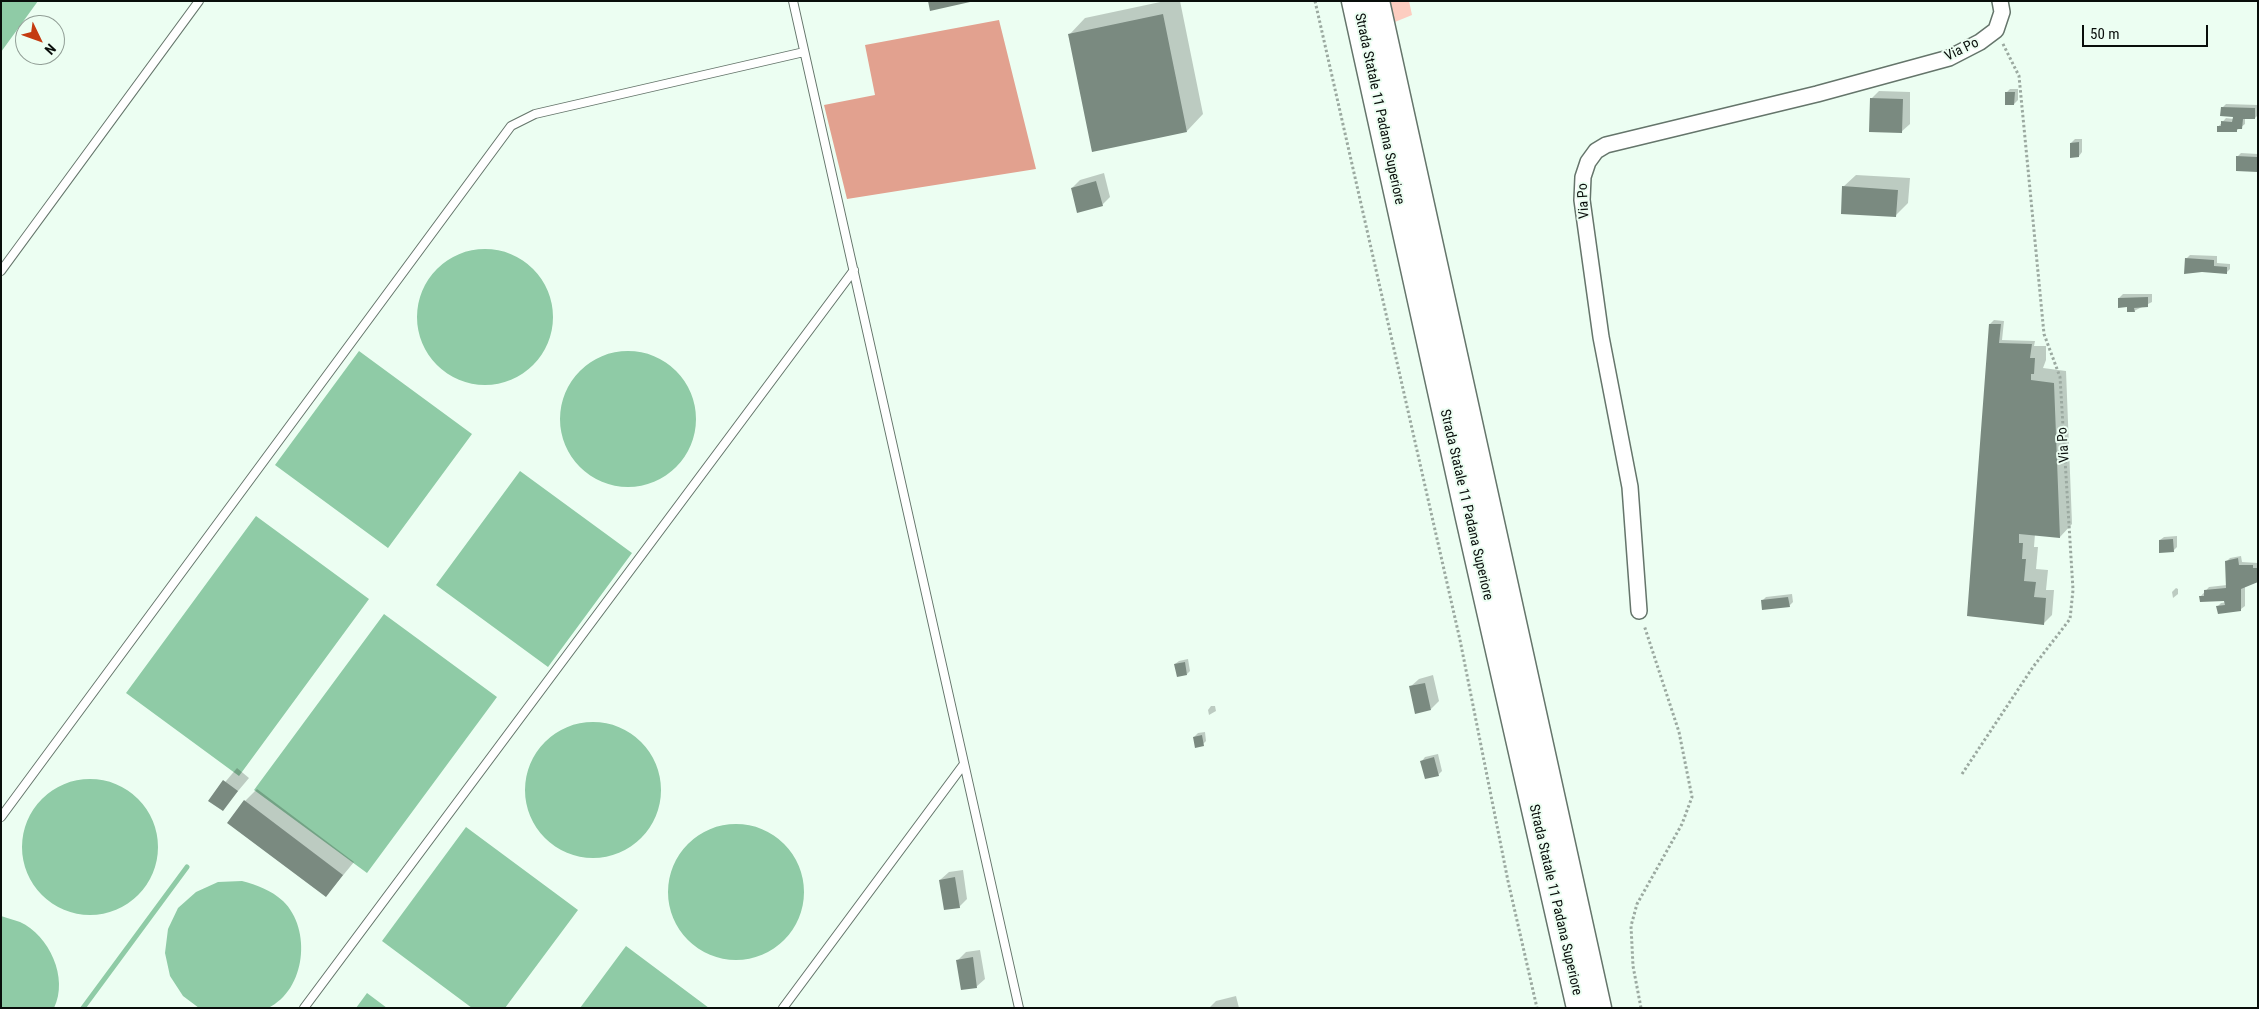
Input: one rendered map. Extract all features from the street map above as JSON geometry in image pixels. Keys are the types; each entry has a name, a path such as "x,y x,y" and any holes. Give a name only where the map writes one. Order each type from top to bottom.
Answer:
{"highway":[{"name":"Strada Statale 11 Padana Superiore","path":"1355,1 1468,518 1580,1008"},
{"name":"Strada Statale 11 Padana Superiore","path":"1376,1 1598,1008"}],"street":[{"path":"1996,30 2002,12 2000,1"},
{"name":"Via Po","path":"1639,611 1630,487 1601,337 1582,200 1583,177 1588,162 1596,151 1606,145 1817,94 1950,58 1980,42 1996,30"}],"lane":[{"path":"1,271 199,1"},
{"path":"793,1 1019,1008"},
{"path":"1,817 511,126 535,114 804,52"},
{"path":"304,1008 854,270"},
{"path":"782,1008 964,764"}],"path":[{"path":"1315,1 1460,640 1508,881 1537,1008"},
{"name":"Via Po","path":"1962,774 2033,667 2070,618 2073,590 2060,377 2044,334 2019,76 1996,30"},
{"path":"1639,611 1680,732 1692,797 1682,824 1637,904 1631,926 1633,966 1641,1008"}],"shaded area":[{"path":"1,1 38,1 28,15 15,15 15,33 1,52"},
{"path":"1384,1 1409,1 1412,15 1390,24"},
{"path":"999,20 1036,169 847,199 824,105 875,95 865,45"},
{"path":"485,249 511,254 533,269 548,291 553,317 548,343 533,365 511,380 485,385 459,380 437,365 422,343 417,317 422,291 437,269 459,254"},
{"path":"359,351 472,434 388,548 275,465"},
{"path":"628,351 654,356 676,371 691,393 696,419 691,445 676,467 654,482 628,487 602,482 580,467 565,445 560,419 565,393 580,371 602,356"},
{"path":"520,471 632,553 548,667 436,585"},
{"path":"256,516 369,599 239,776 126,693"},
{"path":"384,614 497,697 367,873 254,790"},
{"path":"593,722 619,727 641,742 656,764 661,790 656,816 641,838 619,853 593,858 567,853 545,838 530,816 525,790 530,764 545,742 567,727"},
{"path":"90,779 116,784 138,799 153,821 158,847 153,873 138,895 116,910 90,915 64,910 42,895 27,873 22,847 27,821 42,799 64,784"},
{"path":"736,824 762,829 784,844 799,866 804,892 799,918 784,940 762,955 736,960 710,955 688,940 673,918 668,892 673,866 688,844 710,829"},
{"path":"466,827 578,910 505,1008 472,1008 382,941"},
{"path":"242,881 274,894 283,901 292,913 298,927 301,942 301,958 297,974 290,988 281,999 268,1008 199,1008 183,996 170,976 165,953 168,929 178,908 196,892 218,882"},
{"path":"1,916 20,922 30,928 40,937 54,959 59,984 54,1008 1,1008"},
{"path":"626,946 709,1008 580,1008"},
{"path":"367,993 387,1008 356,1008"}],"building":[{"path":"928,1 970,1 970,2 930,11"},
{"path":"1163,14 1187,132 1092,152 1068,34"},
{"path":"2005,92 2015,92 2014,105 2005,105"},
{"path":"1870,98 1903,99 1902,133 1869,132"},
{"path":"2221,107 2255,108 2255,119 2243,119 2242,129 2237,129 2237,132 2217,132 2217,126 2221,126 2221,121 2232,122 2233,117 2220,116"},
{"path":"2079,142 2079,157 2070,158 2070,143"},
{"path":"2236,156 2257,157 2258,172 2236,171"},
{"path":"1096,181 1103,206 1077,213 1071,188"},
{"path":"1842,186 1898,190 1896,217 1841,214"},
{"path":"2185,258 2214,260 2214,266 2227,267 2227,274 2202,272 2184,274"},
{"path":"2148,297 2148,307 2134,308 2135,312 2127,312 2127,307 2118,308 2118,298"},
{"path":"1989,324 2001,324 1999,343 2032,344 2030,358 2035,358 2034,374 2031,374 2031,380 2054,383 2060,538 2019,534 2019,543 2023,543 2022,559 2026,559 2024,581 2036,582 2034,597 2046,598 2044,625 1967,616"},
{"path":"2173,539 2174,552 2159,553 2159,540"},
{"path":"2238,558 2239,565 2253,565 2253,568 2258,568 2258,582 2241,589 2241,611 2218,614 2216,606 2225,605 2224,601 2200,602 2199,596 2204,596 2204,590 2226,588 2225,561"},
{"path":"1788,597 1790,607 1762,610 1761,600"},
{"path":"1185,662 1187,675 1177,677 1174,664"},
{"path":"1425,683 1431,710 1415,714 1409,686"},
{"path":"1202,735 1204,746 1195,748 1193,737"},
{"path":"1434,757 1439,776 1425,779 1420,761"},
{"path":"223,780 238,791 223,811 208,801"},
{"path":"244,800 343,875 326,897 227,823"},
{"path":"955,877 960,908 944,910 939,880"},
{"path":"973,957 977,988 961,990 956,960"}],"waterway":[{"path":"83,1008 187,867"}]}
